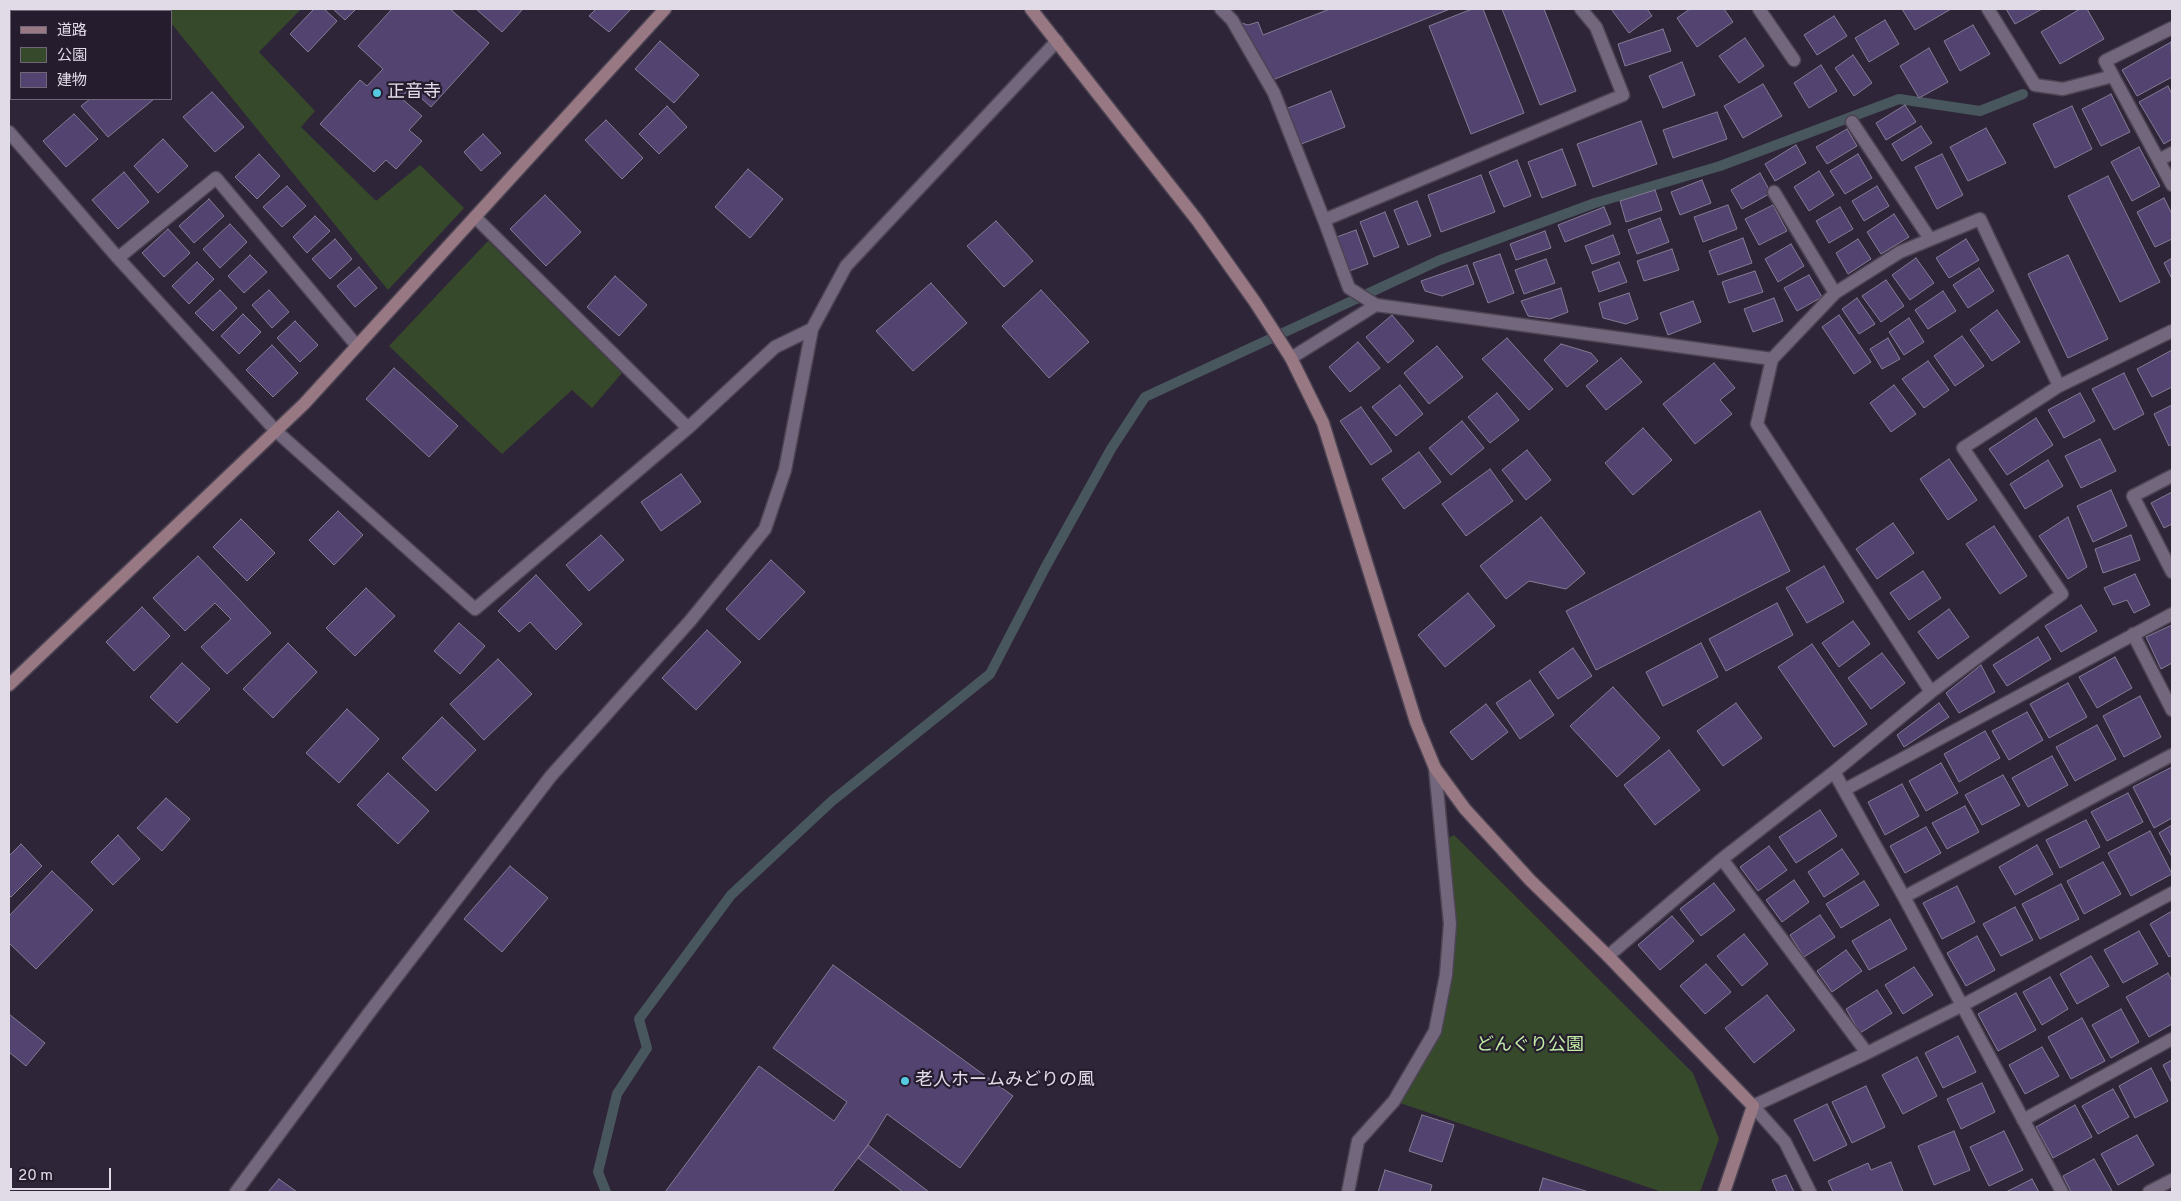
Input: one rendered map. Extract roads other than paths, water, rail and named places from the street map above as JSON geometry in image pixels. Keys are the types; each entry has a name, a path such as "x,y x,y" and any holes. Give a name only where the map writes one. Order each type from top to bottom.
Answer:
{"street":[{"path":"9,685 304,404 665,9"},
{"path":"1032,9 1197,220 1255,302 1291,358 1323,423 1416,722 1435,768 1465,809 1530,880 1608,956 1786,1142 1810,1192"},
{"path":"1221,9 1232,20 1274,93 1349,288 1376,305 1772,359"},
{"path":"1324,220 1623,95 1596,27 1581,9"},
{"path":"1759,9 1794,60"},
{"path":"1988,9 2035,85 2063,89 2113,76"},
{"path":"2172,28 2105,61 2172,185"},
{"path":"236,1192 368,1013 552,776 690,621 764,529 785,470 812,329 846,266 1057,41"},
{"path":"1852,122 1930,239"},
{"path":"9,132 118,258 276,431 475,609 688,428 775,347 812,329"},
{"path":"2159,160 2172,153"},
{"path":"118,258 216,178 357,346"},
{"path":"1774,192 1835,293"},
{"path":"474,216 688,428"},
{"path":"1931,692 1758,424 1772,359 1835,293 1900,252 1980,219 2059,386"},
{"path":"1291,358 1376,305"},
{"path":"1608,956 1722,859 1834,772 1931,692 2062,594 1963,448 2059,386 2172,331"},
{"path":"2172,476 2133,496 2172,572"},
{"path":"1844,790 2172,614"},
{"path":"2132,634 2172,710"},
{"path":"1904,898 2172,755"},
{"path":"1348,1192 1358,1141 1394,1100 1435,1031 1446,975 1450,924 1435,768"},
{"path":"1834,772 2062,1192"},
{"path":"1722,859 1867,1053"},
{"path":"1724,1192 1753,1106 1962,1006 2172,894"},
{"path":"2023,1120 2172,1039"},
{"path":"2149,1192 2172,1180"}],"waterway":[{"path":"606,1192 598,1172 617,1094 647,1048 639,1019 731,895 832,801 990,674 1045,568 1111,449 1145,397 1440,260 1595,203 1720,166 1899,99 1980,111 2023,94"}],"place":[{"name":"正音寺","path":"377,93"},
{"name":"老人ホームみどりの風","path":"905,1081"}],"park label":[{"name":"どんぐり公園","path":"1530,1046"}]}
